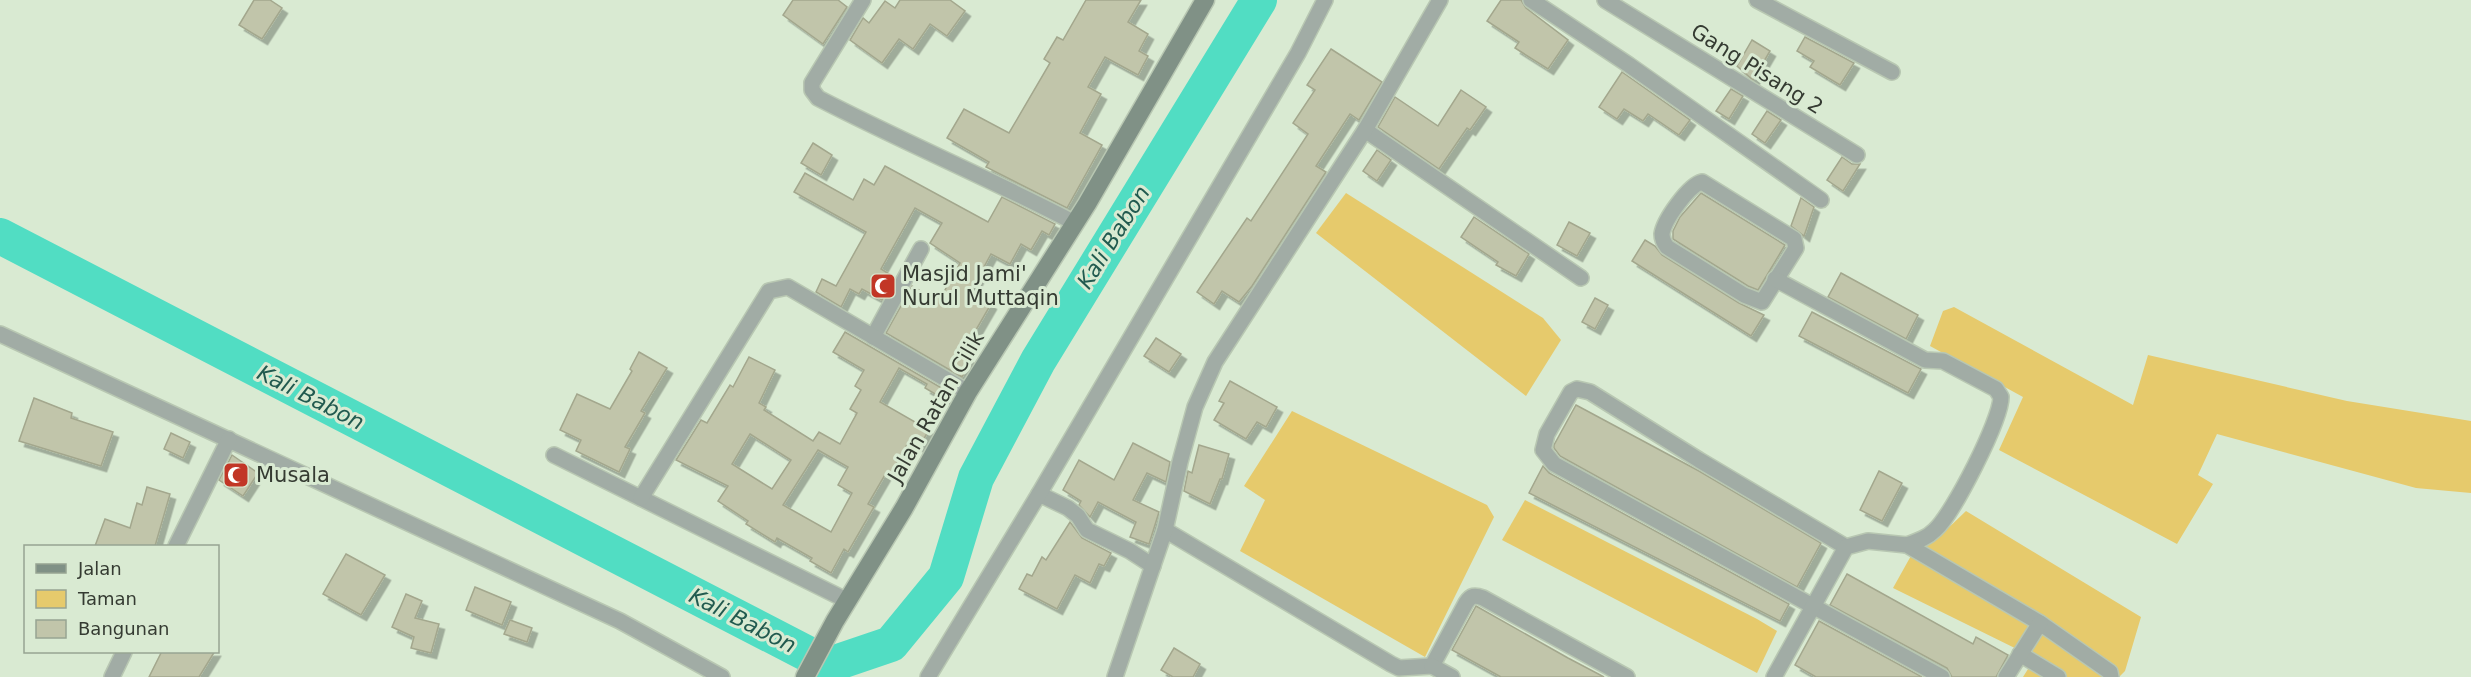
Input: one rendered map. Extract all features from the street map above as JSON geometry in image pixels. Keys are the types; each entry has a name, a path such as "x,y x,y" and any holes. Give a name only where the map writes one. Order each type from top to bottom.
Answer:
{"street":[{"name":"Jalan Ratan Cilik","path":"805,677 835,621 904,508 968,392 1075,223 1205,0"},
{"path":"928,677 1040,494 1298,53 1325,0"},
{"path":"1115,677 1166,530 1180,462 1195,407 1215,362 1365,130 1440,0"},
{"path":"1531,0 1629,65 1821,200"},
{"name":"Gang Pisang 2","path":"1605,0 1857,155"},
{"path":"1757,0 1892,72"},
{"path":"855,3 812,83 812,90 818,98 883,132 1014,191 1075,223"},
{"path":"1365,130 1581,278"},
{"path":"1707,183 1794,239 1796,248 1775,279 1762,302 1756,302 1666,247 1663,241 1663,231 1693,185 1707,183"},
{"path":"873,337 921,249"},
{"path":"1775,279 1925,360 1943,362 1954,367 1996,389 2001,397 1998,414 1968,477 1946,517 1923,540 1907,545 1868,541 1846,547 1590,392 1577,389 1571,392 1546,434 1543,450 1554,464 1942,677"},
{"path":"641,498 770,291 788,287 968,392"},
{"path":"0,334 620,621 722,677"},
{"path":"176,545 229,439"},
{"path":"554,455 848,601"},
{"path":"1040,494 1068,508 1078,516 1087,530 1153,566"},
{"path":"1166,530 1391,664 1399,668 1431,666 1452,677"},
{"path":"1907,545 2040,623 2110,672 2111,677"},
{"path":"1780,675 1846,547"},
{"path":"1431,666 1466,603 1470,597 1475,595 1627,677"},
{"path":"2006,677 2040,623"},
{"path":"112,677 123,653"},
{"path":"2020,654 2058,677"}],"green space":[{"path":"1346,193 1543,318 1561,340 1526,396 1316,233"},
{"path":"1954,307 2133,405 2148,355 2347,401 2471,421 2471,493 2416,488 2217,434 2198,475 2213,484 2177,544 1999,450 2023,397 1930,346 1943,311"},
{"path":"1292,411 1487,505 1494,517 1425,657 1240,551 1265,500 1244,486"},
{"path":"1525,500 1777,631 1757,673 1502,540"},
{"path":"1966,511 2141,617 2125,671 2119,677 2023,677 2035,658 1893,588 1912,554 1941,535"}],"building":[{"path":"254,0 270,0 282,8 262,39 239,25"},
{"path":"793,0 838,0 847,7 823,44 783,15"},
{"path":"900,0 950,0 965,11 947,36 930,24 913,49 899,39 882,63 850,40 863,18 869,23 885,1 895,8"},
{"path":"1086,0 1141,0 1128,22 1148,34 1139,51 1148,56 1138,75 1105,57 1088,87 1101,94 1080,133 1102,145 1067,208 986,167 989,162 947,138 964,109 1009,133 1050,63 1044,59 1057,37 1063,40"},
{"path":"1501,0 1521,0 1526,8 1568,40 1548,69 1515,48 1519,42 1487,21"},
{"path":"1805,37 1854,63 1840,85 1810,67 1814,61 1797,51"},
{"path":"1752,40 1770,51 1753,80 1737,66"},
{"path":"1331,49 1382,82 1359,120 1350,114 1316,166 1326,172 1252,286 1239,302 1222,291 1214,304 1197,292 1247,218 1251,221 1308,134 1293,123 1315,90 1307,85"},
{"path":"1622,72 1690,120 1679,135 1648,114 1643,121 1624,109 1617,119 1599,107"},
{"path":"1731,89 1743,96 1729,119 1716,111"},
{"path":"1461,90 1486,107 1470,130 1467,128 1439,169 1378,127 1395,97 1438,126"},
{"path":"1767,111 1781,120 1765,143 1752,134"},
{"path":"813,143 832,155 821,175 801,163"},
{"path":"1377,150 1391,160 1377,181 1363,171"},
{"path":"1842,157 1852,164 1860,164 1843,191 1827,180"},
{"path":"885,166 988,222 1002,197 1055,224 1049,235 1042,231 1031,250 1021,244 1010,264 991,254 971,291 991,304 962,354 972,360 962,377 886,333 912,286 929,296 932,292 941,297 960,263 930,243 942,223 915,208 881,269 894,277 882,300 862,289 859,294 850,289 841,307 816,292 822,279 836,286 866,232 794,192 805,173 853,200 864,179 874,185"},
{"path":"1701,193 1785,245 1758,290 1673,239 1673,231 1680,217"},
{"path":"1801,198 1814,207 1804,236 1791,226"},
{"path":"1474,217 1529,254 1516,276 1496,265 1498,262 1461,237"},
{"path":"1569,222 1590,233 1577,256 1557,245"},
{"path":"1645,240 1655,246 1662,255 1739,303 1764,315 1751,336 1632,261"},
{"path":"1841,273 1918,315 1906,339 1828,297"},
{"path":"1595,298 1608,305 1595,329 1582,322"},
{"path":"1812,312 1921,369 1908,393 1799,336"},
{"path":"845,332 952,394 947,401 925,388 927,384 899,368 880,402 929,430 919,447 909,441 890,475 886,473 868,504 874,507 848,552 844,549 831,573 810,561 812,558 777,538 775,542 746,524 748,521 718,501 728,486 676,460 701,420 707,423 730,385 733,387 749,357 775,370 759,403 766,407 764,410 813,441 819,432 840,444 857,413 850,409 861,390 855,386 864,370 833,352","holes":["750,434 791,460 772,489 732,464","818,450 848,467 838,485 852,493 831,532 783,505"]},
{"path":"1156,338 1181,354 1169,372 1144,356"},
{"path":"639,352 667,368 641,411 645,413 625,447 630,449 619,472 576,451 581,440 560,430 577,394 610,409 632,371 630,369"},
{"path":"1230,381 1277,407 1266,427 1257,422 1246,439 1214,420 1224,403 1219,401"},
{"path":"34,398 72,413 71,418 113,432 101,466 19,441"},
{"path":"1576,405 1699,471 1821,543 1797,587 1560,456 1554,445"},
{"path":"171,433 190,442 183,458 164,449"},
{"path":"1133,443 1170,462 1166,482 1147,473 1133,500 1159,512 1149,544 1130,537 1136,522 1098,502 1090,517 1079,505 1081,501 1063,490 1079,460 1114,480"},
{"path":"1199,445 1229,454 1222,479 1220,479 1210,504 1184,491 1188,471 1192,473"},
{"name":"Musala","path":"232,455 258,473 243,496 219,480"},
{"path":"1543,466 1549,473 1789,604 1780,621 1529,493"},
{"path":"1879,471 1902,483 1882,521 1860,510"},
{"path":"147,487 170,494 155,545 95,545 105,519 130,528 137,503 142,505"},
{"path":"1070,522 1082,538 1111,553 1104,566 1099,564 1090,583 1075,575 1057,609 1019,589 1027,574 1032,576 1042,557 1046,560"},
{"path":"346,554 385,575 361,615 323,594"},
{"path":"1847,574 1973,644 1976,637 2008,655 1996,677 1952,677 1947,668 1830,605"},
{"path":"475,587 511,602 502,625 466,610"},
{"path":"406,594 422,601 415,618 439,624 431,653 411,648 414,637 392,627"},
{"path":"1476,606 1604,677 1501,677 1452,650"},
{"path":"510,620 532,628 527,642 504,634"},
{"path":"1819,621 1922,677 1816,677 1795,665"},
{"path":"1174,648 1200,664 1193,677 1173,677 1161,670"},
{"path":"161,653 214,653 199,677 149,677"}],"waterway":[{"name":"Kali Babon","path":"0,236 829,665 891,644 946,577 976,478 1038,361 1259,0"}],"place":[{"name":"Masjid Jami' Nurul Muttaqin","path":"883,286"},
{"name":"Musala","path":"236,475"}]}
